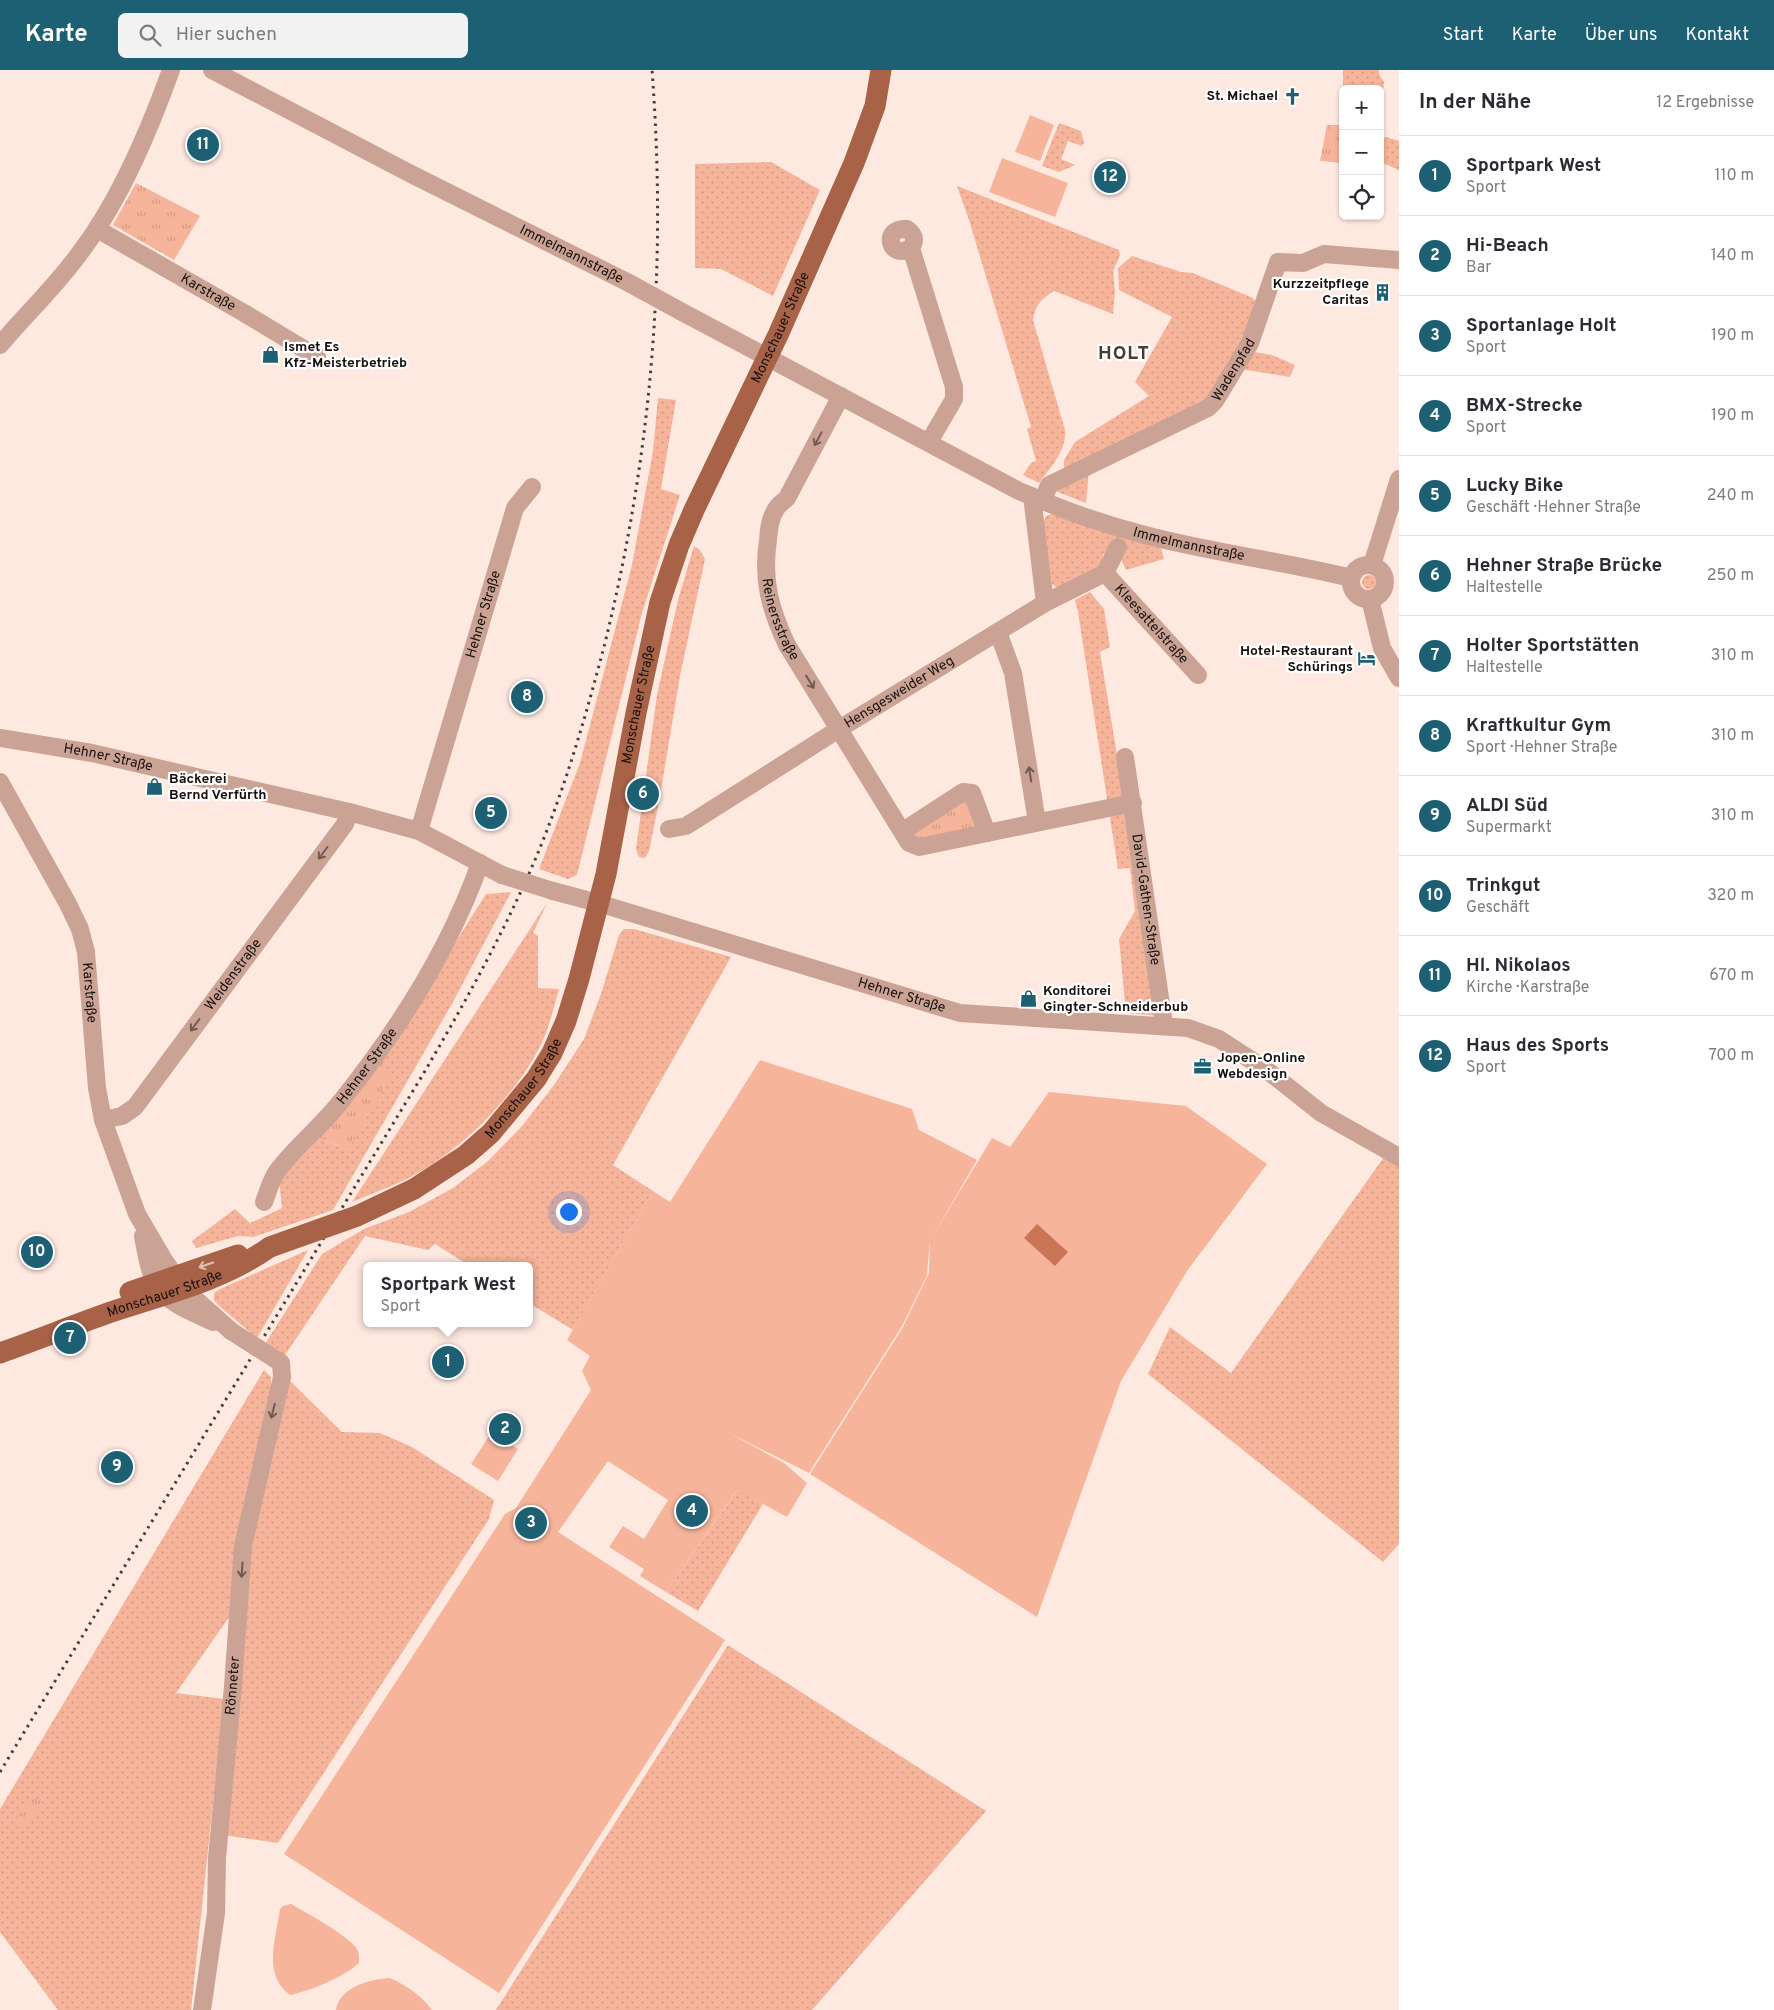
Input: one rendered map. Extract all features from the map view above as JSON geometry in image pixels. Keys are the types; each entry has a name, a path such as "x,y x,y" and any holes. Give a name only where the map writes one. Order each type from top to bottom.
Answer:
{"main road":[{"name":"Monschauer Straße","path":"0,1354 110,1313 249,1251 270,1247 357,1216 414,1189 466,1154 491,1133 536,1079 552,1053 566,1020 579,979 606,874 631,738 660,602 679,545 767,357 854,163 875,106 881,70"},
{"name":"Monschauer Straße","path":"0,1347 106,1301 170,1286"}],"street":[{"path":"0,345 71,264 97,229 118,192 171,70"},
{"name":"Immelmannstraße","path":"212,70 410,174 630,283 1037,499 1090,519 1146,536 1351,578"},
{"name":"Karstraße","path":"97,229 244,313 316,357"},
{"path":"912,248 954,387 954,399 929,442"},
{"name":"Wadenpfad","path":"1037,499 1049,485 1208,408 1215,401 1250,343 1278,262 1303,264 1324,254 1399,260"},
{"name":"Reinersstraße","path":"840,396 787,498 776,509 770,521 765,558 766,587 774,619 787,645 909,843 919,848 1133,803"},
{"path":"1372,565 1399,479"},
{"name":"Hehner Straße","path":"419,831 515,508 532,487"},
{"path":"1037,499 1045,603"},
{"path":"1105,573 1118,547"},
{"path":"1372,565 1392,579 1382,592 1370,599 1360,597 1352,588 1351,578 1359,567 1372,565"},
{"name":"Hensgesweider Weg","path":"669,829 686,826 839,729 1045,603 1105,573"},
{"name":"Kleesattelstraße","path":"1105,573 1198,675"},
{"path":"1370,599 1382,648 1399,678"},
{"path":"998,632 1013,673 1037,822"},
{"name":"Hehner Straße","path":"0,738 92,753 349,812 419,831 502,875 960,1013 1188,1028 1219,1039 1268,1071 1315,1108 1399,1157"},
{"path":"1125,757 1133,803"},
{"name":"Karstraße","path":"0,782 80,929 86,952 97,1088 103,1120 139,1219 170,1286"},
{"path":"903,831 963,792 972,793 987,833"},
{"name":"David-Gathen-Straße","path":"1133,803 1164,1025"},
{"name":"Weidenstraße","path":"103,1120 122,1116 134,1107 345,824 349,812"},
{"name":"Hehner Straße","path":"264,1202 276,1172 342,1100 385,1042 452,932 480,863"},
{"name":"Rönneter","path":"170,1286 183,1308 231,1331 279,1362 282,1377 243,1546 217,1858 216,1913 202,2010"}],"green space":[{"path":"1343,70 1379,70 1379,74 1384,82 1384,85 1343,85"},
{"path":"1030,115 1054,125 1040,161 1015,152"},
{"path":"1059,123 1081,131 1084,143 1082,146 1068,141 1061,159 1075,165 1059,172 1042,166"},
{"path":"1327,125 1339,125 1339,163 1320,161"},
{"path":"1384,138 1399,141 1399,170 1384,164"},
{"path":"1002,158 1068,183 1055,217 989,192"},
{"path":"771,162 820,190 773,296 721,269 695,268 695,164"},
{"path":"136,183 200,216 174,260 113,225"},
{"path":"957,186 1119,250 1120,255 1113,271 1115,291 1113,314 1054,291 1042,300 1035,311 1033,320 1065,430 1061,452 1039,483 1023,475 1031,463 1036,461 1027,429 1031,427"},
{"path":"1132,256 1181,272 1193,273 1253,298 1258,306 1246,344 1213,397 1064,470 1064,460 1075,442 1149,396 1135,382 1172,317 1119,290 1118,268"},
{"path":"1254,352 1272,355 1295,365 1290,377 1240,369"},
{"path":"658,398 676,400 661,489 680,495 642,613 577,875 568,879 539,869 580,763 632,565 653,451"},
{"path":"1089,470 1086,503 1055,491"},
{"path":"1054,513 1160,544 1164,559 1126,570 1118,552 1103,554 1102,565 1057,588 1052,584 1043,523 1046,516"},
{"path":"694,546 700,550 705,559 680,676 649,851 645,858 639,857 636,849 657,695 678,600"},
{"path":"1366,575 1372,575 1376,582 1372,589 1366,589 1362,585 1362,579"},
{"path":"1090,592 1104,609 1110,647 1100,652 1160,1016 1126,1013 1119,939 1135,911 1130,868 1118,869 1075,600"},
{"path":"968,798 981,829 916,843 911,834"},
{"path":"511,892 453,1002 333,1210 253,1237 238,1236 196,1248 192,1241 235,1209 250,1223 282,1208 279,1180 319,1138 348,1150 381,1060 486,894"},
{"path":"547,903 533,933 538,936 538,988 559,989 546,1033 526,1071 497,1108 463,1141 445,1155 410,1177 352,1202"},
{"path":"624,929 634,929 731,957 613,1165 653,1191 573,1330 533,1305 533,1262 464,1262 435,1244 428,1250 365,1236 285,1355 265,1344 322,1254 364,1229 409,1212 453,1188 488,1161 522,1126 554,1085 584,1039 601,994 619,935"},
{"path":"381,1060 389,1078 348,1150 319,1138"},
{"path":"760,1060 912,1109 919,1130 977,1160 931,1239 992,1138 1010,1147 1049,1092 1186,1106 1267,1164 1187,1271 1121,1381 1037,1617 810,1474 903,1327 929,1273 930,1239 927,1275 902,1326 809,1473 729,1433 784,1463 807,1483 787,1517 737,1490 666,1592 640,1576 644,1569 609,1547 623,1526 644,1539 668,1500 608,1461 558,1532 725,1640 499,1993 284,1854 505,1514 516,1508 591,1390 582,1371 590,1356 567,1340 653,1191 670,1202"},
{"path":"1384,1157 1399,1165 1399,1544 1383,1562 1148,1374 1170,1327 1231,1373"},
{"path":"308,1250 257,1338 214,1300 214,1293 220,1289"},
{"path":"264,1370 271,1377 271,1399 232,1613 176,1693 224,1699 191,2010 58,2010 0,1932 0,1809"},
{"path":"286,1377 342,1432 380,1433 412,1447 494,1500 489,1519 278,1843 222,1835 252,1526"},
{"path":"491,1433 518,1449 498,1481 471,1464"},
{"path":"738,1489 763,1504 698,1611 666,1592"},
{"path":"728,1645 986,1811 812,2010 496,2010"},
{"path":"34,1797 42,1802 25,1826 16,1820 27,1803 29,1804"},
{"path":"291,1904 347,1939 358,1951 359,1963 326,1983 290,1995 281,1987 276,1977 273,1955 280,1909"},
{"path":"390,1978 413,1991 432,2010 336,2010 338,2002 349,1990 365,1982"}],"shaded area":[{"path":"1037,1224 1068,1252 1055,1266 1024,1238"}],"railway":[{"path":"0,1772 425,1071 501,933 528,877 550,823 576,746 605,643 634,500 644,429 652,358 658,216 652,70"}],"place":[{"name":"St. Michael","path":"1292,96"},
{"name":"Hl. Nikolaos","path":"203,145"},
{"name":"Haus des Sports","path":"1110,177"},
{"name":"Kurzzeitpflege Caritas","path":"1383,292"},
{"name":"Ismet Es Kfz-Meisterbetrieb","path":"270,355"},
{"name":"Hotel-Restaurant Schürings","path":"1367,659"},
{"name":"Kraftkultur Gym","path":"527,697"},
{"name":"Bäckerei Bernd Verfürth","path":"155,787"},
{"name":"Hehner Straße Brücke","path":"643,794"},
{"name":"Lucky Bike","path":"491,813"},
{"name":"Konditorei Gingter-Schneiderbub","path":"1029,999"},
{"name":"Jopen-Online Webdesign","path":"1203,1066"},
{"name":"Trinkgut","path":"37,1252"},
{"name":"Holter Sportstätten","path":"70,1338"},
{"name":"Sportpark West","path":"448,1362"},
{"name":"Hi-Beach","path":"505,1429"},
{"name":"ALDI Süd","path":"117,1467"},
{"name":"BMX-Strecke","path":"692,1511"},
{"name":"Sportanlage Holt","path":"531,1523"}],"district":[{"name":"HOLT","path":"1124,354"}]}
